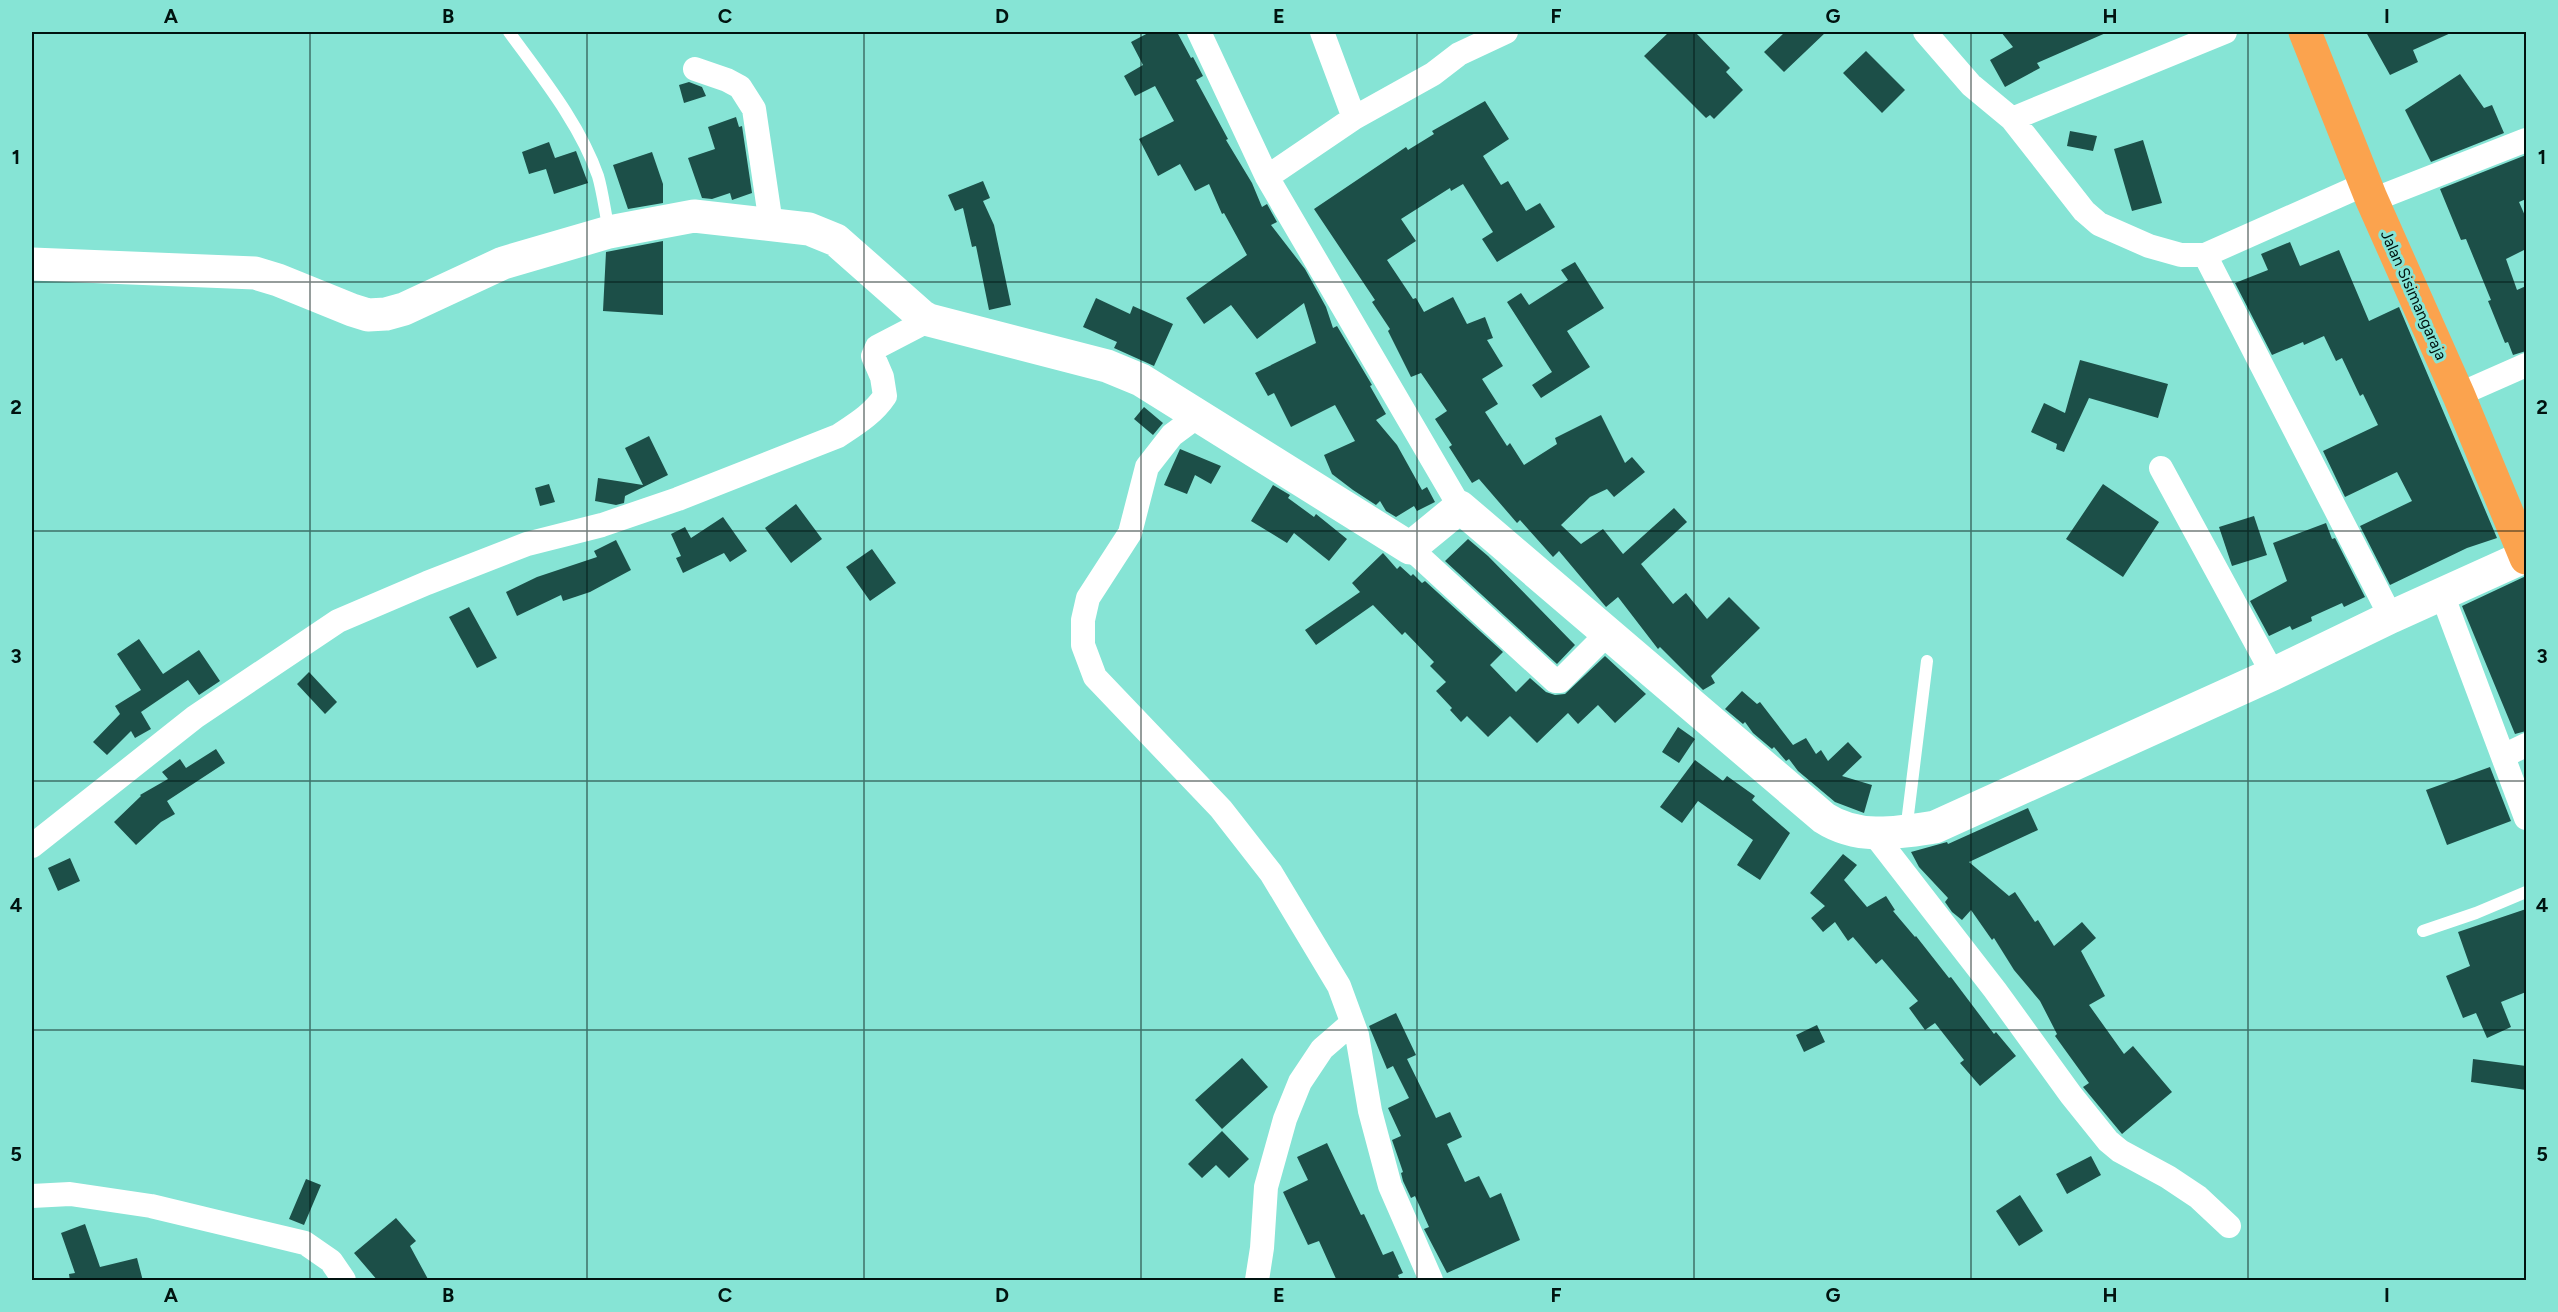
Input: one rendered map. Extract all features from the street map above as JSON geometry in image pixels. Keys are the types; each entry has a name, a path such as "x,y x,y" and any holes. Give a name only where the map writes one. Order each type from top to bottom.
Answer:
{"highway":[{"name":"Jalan Sisimangaraja","path":"2305,32 2526,550"},
{"name":"Jalan Sisimangaraja","path":"2316,32 2374,190 2467,391 2526,550"}],"street":[{"path":"1199,32 1267,177 1460,507 1606,634 1836,826 1855,832 1890,833 1935,827 2273,674 2442,594 2526,550"},
{"path":"1322,32 1354,118"},
{"path":"1267,177 1354,118 1433,74 1460,43 1506,32"},
{"path":"1925,32 1971,85 2012,119 2084,211 2099,224 2149,246 2181,255 2205,255 2374,190 2526,140"},
{"path":"2012,119 2225,32"},
{"path":"695,69 740,87 753,109 771,224"},
{"path":"32,264 255,273 368,315 386,314 404,309 502,263 609,232 683,217 809,229 836,240 915,312 929,320 1107,366 1141,380 1199,415 1410,548 1555,681 1560,681 1606,634"},
{"path":"2205,255 2391,617"},
{"path":"32,846 195,717 338,621 526,544 602,525 838,436 860,422 878,406 885,396 882,377 873,356 877,347 929,320"},
{"path":"2467,391 2526,365"},
{"path":"1199,415 1172,435 1147,467 1130,533 1088,598 1083,620 1083,645 1095,677 1221,809 1271,873 1339,986 1357,1035 1370,1111 1390,1186 1431,1281"},
{"path":"2162,468 2273,674"},
{"path":"1410,548 1460,507"},
{"path":"2442,594 2526,818"},
{"path":"2503,756 2526,745"},
{"path":"1890,833 1995,990 2071,1095 2108,1141 2120,1151 2168,1177 2198,1197 2229,1226"},
{"path":"1257,1281 1262,1248 1266,1187 1285,1119 1300,1082 1322,1049 1352,1023"},
{"path":"32,1196 70,1194 151,1206 305,1243 331,1261 344,1281"}],"lane":[{"path":"509,32 561,106 586,149 598,177 609,232"},
{"path":"1890,833 1927,661"},
{"path":"2423,931 2476,913 2526,892"}],"building":[{"path":"1150,32 1177,32 1191,58 1193,57 1203,76 1196,80 1228,139 1226,140 1252,183 1262,207 1267,204 1277,222 1271,225 1305,269 1326,307 1333,328 1337,326 1372,385 1370,386 1386,414 1376,420 1397,445 1422,490 1427,487 1435,502 1417,511 1414,506 1396,517 1386,511 1380,501 1376,505 1332,474 1324,455 1355,441 1335,405 1291,427 1274,393 1268,396 1255,373 1316,343 1304,303 1257,339 1231,305 1204,324 1186,298 1247,255 1224,213 1222,214 1209,184 1195,191 1180,164 1158,176 1139,139 1174,121 1155,86 1135,96 1124,76 1143,65 1131,42"},
{"path":"1669,32 1695,32 1730,68 1726,72 1743,90 1714,119 1710,115 1706,118 1644,56"},
{"path":"1785,32 1826,32 1784,72 1764,52"},
{"path":"2001,32 2108,32 2037,63 2040,68 2005,87 1990,60 2013,47"},
{"path":"2366,32 2453,32 2413,50 2418,62 2390,75"},
{"path":"1866,51 1905,90 1882,113 1843,73"},
{"path":"2460,74 2484,108 2492,105 2504,133 2431,162 2405,110"},
{"path":"689,82 702,87 706,96 684,103 679,85"},
{"path":"1485,101 1509,139 1483,156 1501,185 1508,181 1526,211 1540,203 1555,227 1497,262 1482,239 1493,232 1463,184 1451,191 1450,188 1401,219 1416,241 1387,260 1424,312 1453,297 1467,324 1485,317 1493,338 1487,340 1503,366 1482,379 1498,404 1485,412 1507,446 1510,443 1524,465 1557,444 1555,438 1601,415 1625,463 1632,457 1645,472 1614,497 1607,489 1590,497 1561,525 1581,544 1603,529 1623,554 1674,508 1687,522 1641,564 1673,604 1686,593 1707,619 1729,597 1760,628 1711,676 1715,683 1703,690 1660,647 1658,649 1618,597 1606,607 1559,551 1553,557 1520,520 1517,523 1479,479 1472,483 1449,447 1452,445 1435,419 1447,411 1421,373 1411,377 1388,331 1390,329 1372,302 1375,300 1314,209 1406,147 1408,150 1434,134 1432,131"},
{"path":"736,117 739,127 742,126 752,193 732,200 730,193 712,199 702,198 688,158 715,149 708,127"},
{"path":"2070,131 2097,136 2093,151 2067,146"},
{"path":"2143,140 2162,203 2132,211 2114,149"},
{"path":"549,142 555,158 576,151 588,183 554,194 546,169 529,174 522,152"},
{"path":"652,152 663,184 663,203 628,209 613,165"},
{"path":"2526,155 2526,199 2519,202 2526,218 2526,249 2506,259 2517,290 2526,286 2526,351 2513,355 2508,342 2505,343 2488,301 2491,300 2466,239 2461,240 2440,189"},
{"path":"983,181 990,198 983,201 994,225 1011,305 989,310 976,246 972,247 963,208 955,211 948,195"},
{"path":"663,241 663,315 603,311 606,252"},
{"path":"2290,242 2300,266 2339,250 2369,321 2399,307 2497,538 2467,548 2390,585 2360,526 2412,501 2397,472 2345,497 2323,451 2378,425 2363,394 2360,396 2342,358 2336,361 2324,336 2272,355 2235,283 2268,270 2261,254"},
{"path":"1575,262 1604,308 1567,331 1590,367 1541,398 1532,385 1552,372 1507,302 1521,293 1529,305 1568,280 1561,270"},
{"path":"1096,298 1130,314 1133,306 1173,324 1154,366 1114,348 1117,342 1083,327"},
{"path":"2080,360 2168,384 2158,418 2089,398 2064,452 2056,449 2057,444 2031,432 2044,403 2065,413"},
{"path":"1144,407 1163,423 1153,435 1134,419"},
{"path":"649,436 668,475 625,496 624,503 616,505 595,501 598,478 643,485 625,448"},
{"path":"1180,449 1221,466 1211,484 1195,475 1187,494 1164,485"},
{"path":"549,484 555,502 540,506 535,488"},
{"path":"2103,484 2159,522 2123,577 2066,539"},
{"path":"1273,485 1290,495 1288,498 1314,517 1316,514 1347,539 1329,561 1294,533 1287,543 1251,521"},
{"path":"796,504 822,539 791,563 765,528"},
{"path":"2254,516 2267,555 2232,566 2219,527"},
{"path":"723,517 747,551 730,562 724,553 683,573 676,558 681,556 671,534 685,527 691,538"},
{"path":"2326,523 2332,539 2335,538 2365,597 2344,607 2342,603 2311,617 2312,621 2292,630 2290,626 2269,636 2250,601 2287,581 2273,543"},
{"path":"1468,539 1488,556 1575,645 1557,664 1445,561"},
{"path":"616,540 631,570 590,592 563,601 561,595 517,616 506,592 537,577 597,557 594,551"},
{"path":"872,549 896,583 870,601 846,567"},
{"path":"1383,553 1397,569 1400,566 1422,583 1425,581 1503,652 1490,665 1516,692 1530,678 1546,692 1555,695 1565,694 1605,656 1646,694 1615,723 1598,705 1578,724 1568,713 1537,743 1510,716 1488,737 1467,716 1461,722 1450,710 1452,708 1436,691 1446,682 1430,666 1434,662 1405,632 1402,635 1373,605 1316,645 1305,630 1360,592 1352,583"},
{"path":"2526,576 2526,731 2515,734 2462,606"},
{"path":"469,607 497,658 477,668 449,617"},
{"path":"139,639 163,674 199,650 220,681 199,695 188,680 141,712 151,729 135,738 131,731 107,755 93,742 120,714 115,706 141,690 117,654"},
{"path":"309,672 337,702 325,714 297,684"},
{"path":"1742,691 1757,704 1760,702 1793,745 1806,738 1816,754 1821,750 1828,761 1848,742 1862,757 1842,776 1872,785 1864,813 1835,802 1798,771 1789,759 1786,761 1774,747 1772,749 1753,733 1745,722 1743,724 1725,709"},
{"path":"1678,727 1695,739 1679,763 1662,752"},
{"path":"216,749 225,763 167,801 175,814 161,822 136,845 114,822 140,795 168,779 162,772 180,759 186,768"},
{"path":"1695,760 1723,781 1727,776 1755,796 1752,800 1790,833 1760,880 1737,865 1753,840 1698,801 1682,823 1660,807"},
{"path":"2490,767 2511,821 2447,845 2426,790"},
{"path":"2028,808 2038,830 1969,862 2009,896 2015,892 2035,922 2038,920 2054,946 2082,922 2096,938 2081,951 2105,996 2089,1005 2124,1054 2133,1046 2172,1092 2122,1134 2083,1087 2089,1083 2055,1036 2057,1034 2040,1001 2014,970 1994,938 1992,940 1971,910 1962,920 1952,912 1945,902 1948,898 1919,867 1911,852 1947,842 1948,844"},
{"path":"1843,854 1857,865 1844,880 1867,907 1886,896 1895,910 1893,911 1949,978 1951,977 1994,1034 1996,1032 2016,1056 1980,1086 1960,1063 1964,1060 1935,1023 1925,1030 1909,1008 1918,1001 1882,959 1876,964 1853,937 1848,941 1835,922 1823,932 1811,918 1825,906 1810,893"},
{"path":"70,858 80,881 58,891 48,868"},
{"path":"2526,909 2526,992 2501,1002 2511,1027 2487,1038 2476,1013 2463,1018 2446,976 2470,966 2458,932"},
{"path":"1396,1013 1416,1055 1407,1059 1436,1118 1450,1112 1462,1137 1447,1144 1465,1182 1479,1176 1490,1198 1501,1193 1520,1240 1447,1273 1424,1229 1429,1227 1415,1196 1411,1198 1403,1181 1401,1173 1403,1172 1392,1140 1401,1136 1388,1108 1409,1098 1393,1066 1387,1069 1369,1026"},
{"path":"1817,1025 1825,1042 1804,1052 1796,1035"},
{"path":"1242,1058 1268,1087 1222,1129 1195,1100"},
{"path":"2473,1059 2526,1066 2526,1090 2471,1082"},
{"path":"1222,1131 1249,1159 1229,1178 1216,1165 1202,1178 1188,1164"},
{"path":"1327,1143 1383,1255 1393,1251 1403,1273 1398,1275 1400,1281 1337,1281 1319,1241 1308,1245 1283,1192 1308,1180 1297,1157"},
{"path":"2091,1156 2101,1175 2067,1194 2056,1174"},
{"path":"306,1179 321,1185 304,1225 289,1219"},
{"path":"2020,1195 2043,1231 2019,1246 1996,1211"},
{"path":"396,1218 416,1241 410,1246 429,1281 378,1281 354,1253"},
{"path":"85,1224 100,1267 137,1258 143,1281 70,1281 69,1274 75,1273 61,1233"}]}
